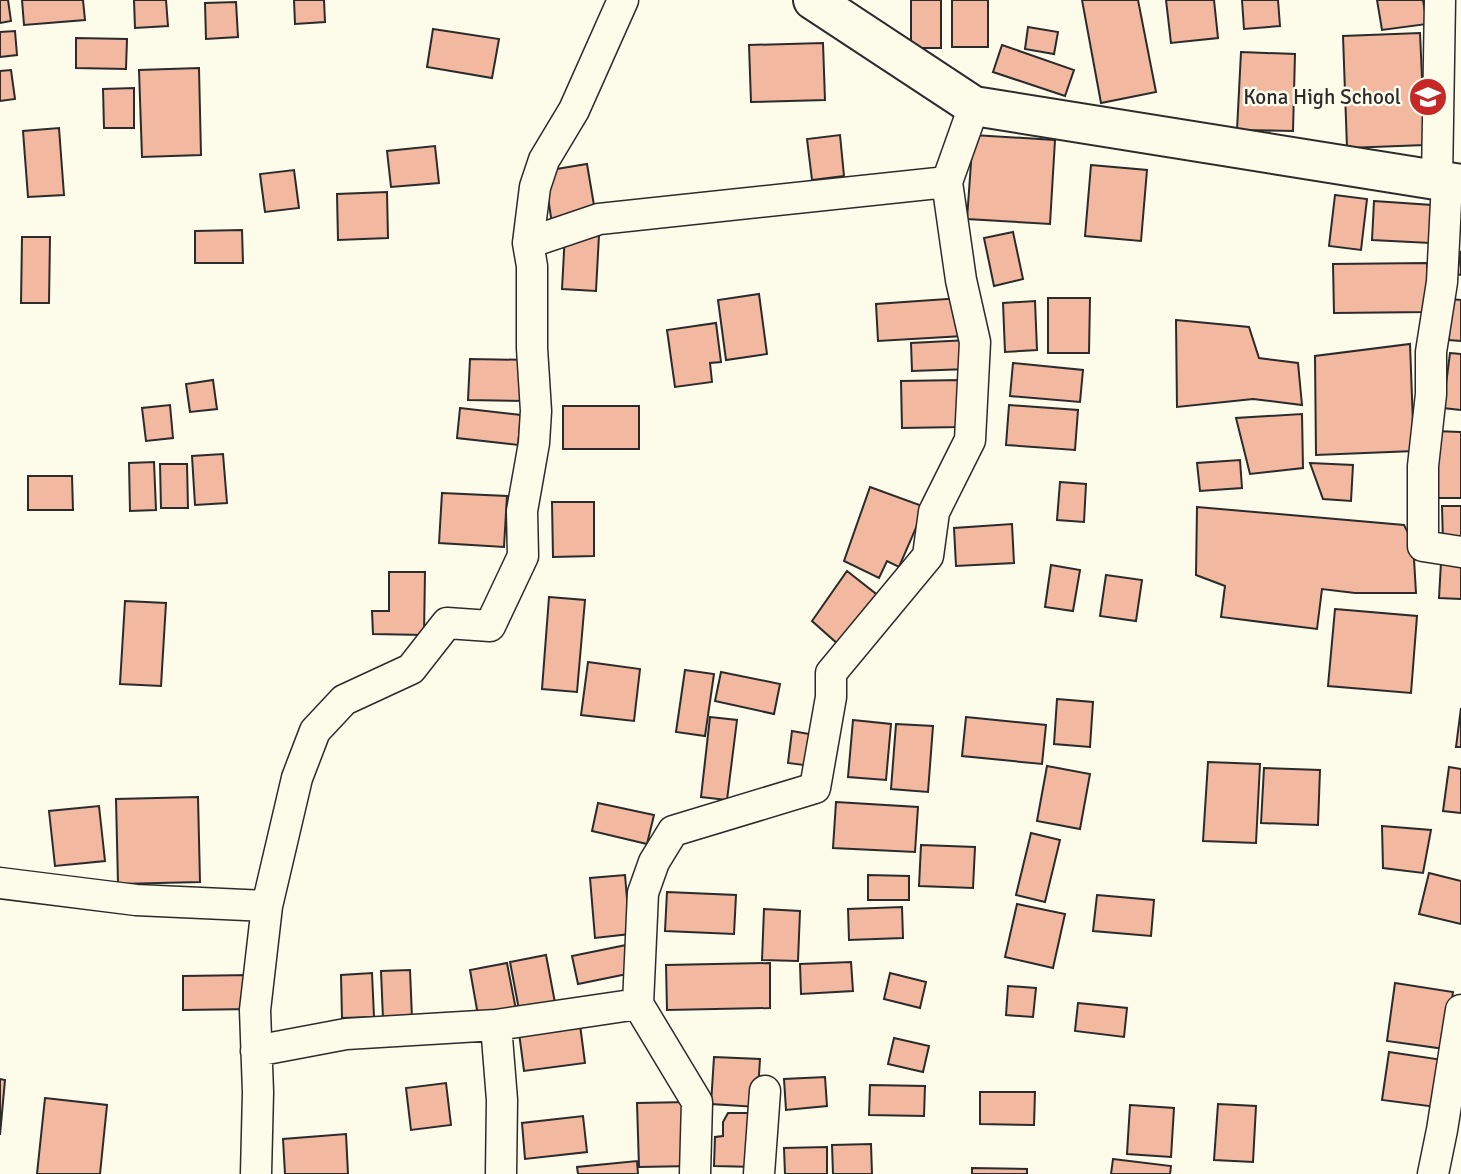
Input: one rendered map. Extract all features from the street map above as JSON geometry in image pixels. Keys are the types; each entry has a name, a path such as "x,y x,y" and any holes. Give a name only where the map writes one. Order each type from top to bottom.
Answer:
{"main road":[{"path":"813,0 974,106 1448,182"}],"street":[{"path":"256,1174 258,1092 255,1010 267,906 297,778 314,731 344,700 411,669 447,623 490,626 523,556 522,511 534,443 536,411 532,348 532,266 528,243 535,187 544,160 574,110 623,0"},
{"path":"1440,0 1448,182 1442,282 1431,352 1431,394 1423,466 1423,546 1461,552"},
{"path":"695,1174 697,1102 638,1004 643,893 654,862 673,831 815,788 831,697 831,673 928,556 934,512 970,440 975,342 961,280 947,182 974,106"},
{"path":"528,243 600,219 947,182"},
{"path":"0,883 136,900 267,906"},
{"path":"256,1051 346,1034 496,1025 638,1004"},
{"path":"1433,1174 1461,1010"},
{"path":"496,1025 502,1100 501,1174"},
{"path":"759,1174 765,1091"}],"building":[{"path":"0,0 8,0 11,21 0,23"},
{"path":"22,0 83,0 85,20 24,25"},
{"path":"134,0 166,0 168,26 135,28"},
{"path":"294,0 324,0 325,22 295,24"},
{"path":"911,0 941,0 941,48 911,48"},
{"path":"952,0 988,0 988,47 952,47"},
{"path":"1082,0 1138,0 1156,92 1101,103"},
{"path":"1166,0 1214,0 1218,38 1171,43"},
{"path":"1242,0 1278,0 1280,26 1244,29"},
{"path":"1377,0 1423,0 1427,24 1382,30"},
{"path":"236,2 238,37 206,39 205,3"},
{"path":"1028,27 1058,32 1054,54 1025,49"},
{"path":"433,29 499,39 492,78 427,67"},
{"path":"15,31 17,55 0,57 0,32"},
{"path":"1420,33 1425,145 1347,148 1343,36"},
{"path":"76,38 127,39 126,69 76,68"},
{"path":"823,43 825,100 751,102 749,45"},
{"path":"1002,45 1074,70 1065,96 993,72"},
{"path":"1241,52 1295,54 1293,131 1237,130"},
{"path":"199,68 201,155 142,157 139,70"},
{"path":"11,70 15,99 0,101 0,71"},
{"path":"134,88 134,128 104,128 103,89"},
{"path":"59,128 64,195 28,197 23,131"},
{"path":"840,135 844,176 812,180 807,139"},
{"path":"973,135 1055,140 1050,224 967,219"},
{"path":"435,146 439,183 391,187 387,151"},
{"path":"587,164 596,217 552,224 544,171"},
{"path":"1091,165 1147,170 1141,241 1085,236"},
{"path":"294,170 299,208 265,212 260,174"},
{"path":"387,192 388,238 338,240 337,194"},
{"path":"1335,195 1367,199 1361,250 1329,246"},
{"path":"1374,201 1432,205 1430,243 1372,240"},
{"path":"242,230 243,263 195,263 195,231"},
{"path":"1013,232 1023,279 994,286 984,238"},
{"path":"565,233 599,235 596,291 562,289"},
{"path":"22,237 50,237 49,303 21,303"},
{"path":"1461,251 1461,275 1457,274"},
{"path":"1427,263 1428,312 1334,313 1333,264"},
{"path":"759,294 767,354 726,360 718,300"},
{"path":"961,298 963,336 878,341 876,304"},
{"path":"1048,298 1090,298 1089,353 1048,353"},
{"path":"1450,299 1461,300 1461,341 1449,340"},
{"path":"1035,301 1037,350 1005,352 1003,303"},
{"path":"1176,320 1249,327 1259,358 1298,363 1302,405 1253,399 1177,407"},
{"path":"716,323 721,362 710,363 712,382 675,387 667,330"},
{"path":"968,340 969,369 912,371 911,343"},
{"path":"1410,344 1414,451 1316,455 1315,356"},
{"path":"1450,353 1461,354 1461,410 1443,408"},
{"path":"470,359 531,360 530,401 468,400"},
{"path":"1013,363 1083,370 1080,402 1010,396"},
{"path":"213,380 217,409 190,412 186,384"},
{"path":"960,380 960,427 902,428 901,381"},
{"path":"170,405 173,438 146,441 142,408"},
{"path":"1009,405 1078,410 1075,450 1006,445"},
{"path":"563,406 639,406 639,449 563,449"},
{"path":"460,408 521,415 518,445 457,438"},
{"path":"1302,414 1303,468 1250,474 1236,418"},
{"path":"1434,431 1461,432 1461,498 1435,498"},
{"path":"223,454 227,503 195,505 192,456"},
{"path":"1240,460 1242,488 1200,491 1197,463"},
{"path":"154,462 156,510 130,511 129,463"},
{"path":"1310,463 1353,465 1351,501 1323,499"},
{"path":"160,464 187,464 188,508 161,508"},
{"path":"28,476 72,476 73,510 28,510"},
{"path":"1060,482 1086,484 1084,522 1057,520"},
{"path":"870,487 925,507 899,567 887,561 879,578 844,561"},
{"path":"442,493 507,496 504,547 439,543"},
{"path":"552,502 594,502 594,556 553,557"},
{"path":"1442,506 1461,506 1461,543 1443,543"},
{"path":"1197,507 1404,525 1413,542 1416,593 1355,593 1322,589 1317,629 1221,617 1225,586 1196,575"},
{"path":"1012,524 1014,563 956,566 954,528"},
{"path":"1441,562 1461,564 1461,599 1439,598"},
{"path":"1051,565 1080,570 1073,611 1045,607"},
{"path":"847,571 880,597 839,645 812,621"},
{"path":"389,572 425,572 424,635 373,634 372,611 389,611"},
{"path":"1106,575 1142,580 1136,621 1100,616"},
{"path":"549,597 585,600 577,692 542,689"},
{"path":"125,601 166,603 161,686 120,684"},
{"path":"1335,609 1417,616 1411,693 1328,686"},
{"path":"588,662 640,669 634,721 581,715"},
{"path":"685,670 714,674 705,736 676,732"},
{"path":"721,672 780,684 774,714 715,701"},
{"path":"1057,699 1093,702 1090,747 1054,744"},
{"path":"1461,708 1461,747 1456,747"},
{"path":"710,717 737,720 727,800 701,797"},
{"path":"966,717 1046,725 1042,764 962,756"},
{"path":"853,720 891,724 886,780 848,777"},
{"path":"896,724 933,726 928,792 891,789"},
{"path":"792,731 815,735 811,766 788,763"},
{"path":"1208,762 1260,764 1256,843 1203,841"},
{"path":"1047,766 1090,774 1080,829 1037,821"},
{"path":"1449,767 1461,769 1461,813 1443,811"},
{"path":"1264,768 1320,770 1318,825 1261,823"},
{"path":"198,797 200,882 118,884 116,799"},
{"path":"836,802 918,807 915,852 833,848"},
{"path":"598,803 654,815 647,844 592,831"},
{"path":"99,806 105,861 55,866 49,811"},
{"path":"1382,826 1431,830 1423,873 1383,868"},
{"path":"1031,833 1060,840 1045,902 1016,895"},
{"path":"921,845 975,847 973,888 919,886"},
{"path":"1429,873 1461,881 1461,924 1419,914"},
{"path":"625,875 630,934 595,938 590,878"},
{"path":"868,875 909,876 909,900 868,900"},
{"path":"667,892 736,895 734,934 665,931"},
{"path":"1097,895 1154,900 1151,936 1093,931"},
{"path":"1017,904 1065,914 1053,968 1005,957"},
{"path":"902,907 903,938 849,940 848,909"},
{"path":"764,909 800,911 798,961 762,960"},
{"path":"631,944 637,972 578,984 572,956"},
{"path":"546,955 556,1008 520,1015 510,962"},
{"path":"851,962 853,991 801,994 800,964"},
{"path":"507,963 517,1015 479,1021 470,970"},
{"path":"770,963 770,1008 667,1010 666,965"},
{"path":"410,970 412,1018 383,1019 381,971"},
{"path":"372,973 374,1017 342,1018 341,975"},
{"path":"890,973 926,982 920,1008 884,999"},
{"path":"251,975 252,1009 183,1010 183,976"},
{"path":"1395,983 1453,992 1445,1049 1387,1041"},
{"path":"1008,986 1036,988 1033,1017 1006,1015"},
{"path":"1078,1003 1127,1008 1124,1037 1075,1031"},
{"path":"579,1017 585,1063 524,1071 518,1025"},
{"path":"894,1038 929,1046 923,1072 888,1064"},
{"path":"1389,1052 1443,1060 1436,1107 1382,1100"},
{"path":"714,1057 760,1059 757,1107 711,1104"},
{"path":"825,1077 827,1106 786,1110 784,1079"},
{"path":"0,1079 5,1080 0,1135"},
{"path":"446,1083 451,1125 411,1130 406,1088"},
{"path":"870,1085 925,1086 924,1116 869,1115"},
{"path":"980,1092 1035,1092 1034,1125 980,1124"},
{"path":"45,1098 107,1105 100,1174 37,1174"},
{"path":"689,1102 691,1166 639,1167 637,1103"},
{"path":"1218,1104 1256,1106 1253,1162 1214,1160"},
{"path":"1130,1105 1174,1108 1171,1157 1127,1154"},
{"path":"728,1113 758,1113 757,1167 714,1166 715,1137 723,1136 723,1122"},
{"path":"583,1116 587,1152 525,1159 522,1123"},
{"path":"346,1134 348,1174 285,1174 283,1139"},
{"path":"871,1144 872,1174 833,1174 832,1145"},
{"path":"827,1147 827,1174 785,1174 784,1148"},
{"path":"1113,1159 1171,1166 1170,1174 1111,1174"},
{"path":"637,1161 638,1174 578,1174 577,1167"},
{"path":"972,1168 1027,1169 1027,1174 972,1174"}],"place":[{"name":"Kona High School","path":"1428,97"}]}
